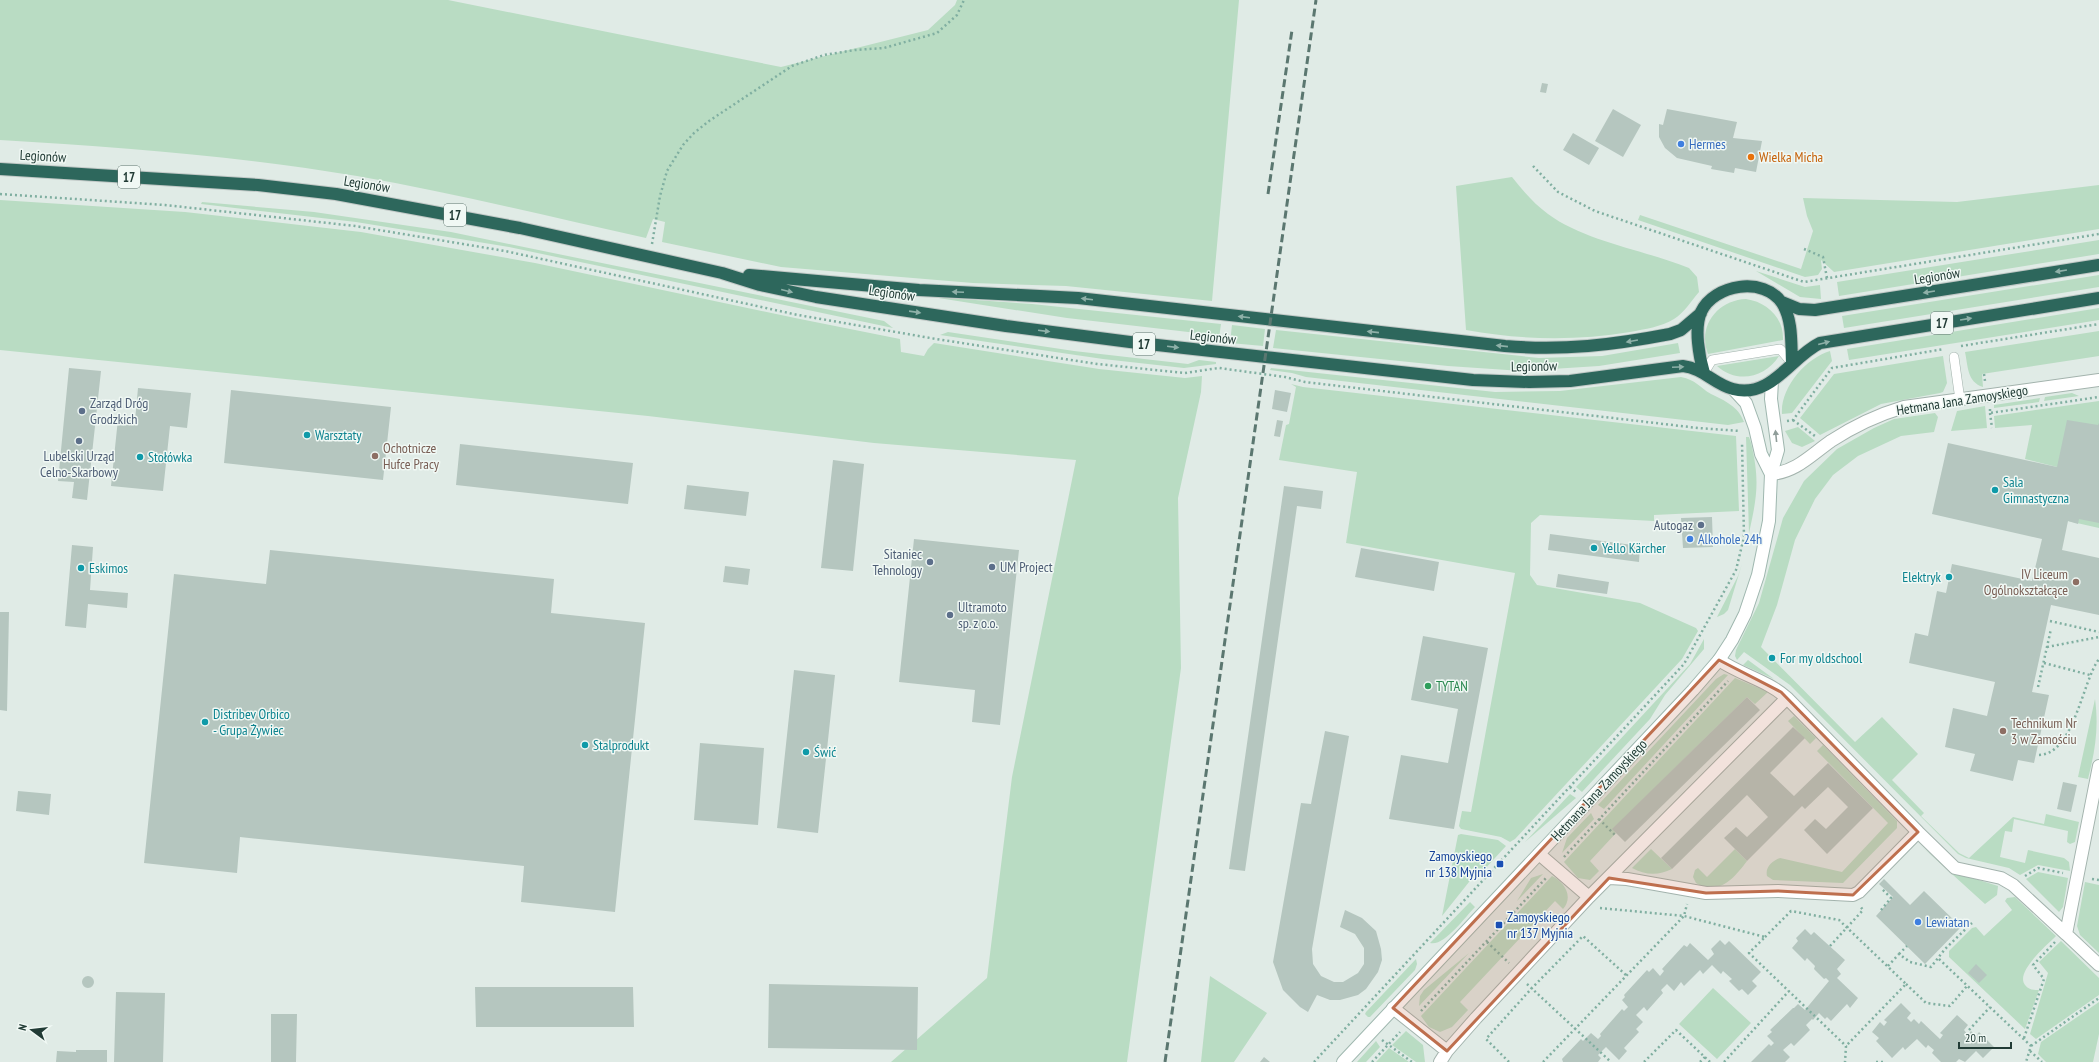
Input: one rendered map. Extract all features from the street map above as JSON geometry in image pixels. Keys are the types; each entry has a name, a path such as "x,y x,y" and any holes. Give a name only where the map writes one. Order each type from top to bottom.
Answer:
{"highway":[{"name":"Legionów","path":"0,169 243,184 336,194 444,212 650,256 722,273 795,293 1006,326 1222,353 1454,378 1507,382 1570,381 1679,366 1688,367 1704,373"},
{"name":"Legionów","path":"1782,302 1799,309 1815,310 2099,265"},
{"name":"Legionów","path":"722,273 919,290 1078,298 1505,346 1539,348 1599,346 1670,334 1681,330 1701,313"},
{"name":"17","path":"1701,313 1719,294 1740,286 1765,290 1782,302"},
{"name":"17","path":"1704,373 1734,390 1754,390 1780,376 1807,350 1820,343 2099,298"},
{"path":"1782,302 1787,312 1790,324 1792,363"},
{"path":"1701,313 1698,341 1704,373"}],"street":[{"name":"Hetmana Jana Zamoyskiego","path":"1770,474 1786,472 1825,446 1876,416 1904,408 2099,380"},
{"name":"Hetmana Jana Zamoyskiego","path":"1343,1062 1694,690 1732,640 1745,614 1758,574 1769,521 1770,474 1778,450 1771,399 1772,381"},
{"name":"Hetmana Jana Zamoyskiego","path":"1734,390 1746,403 1755,428 1761,454 1770,474"},
{"path":"1718,660 1767,684 1787,698 1955,868 2000,878 2013,884 2099,965"},
{"path":"1440,1062 1447,1050 1589,897 1787,698"},
{"path":"2063,931 2078,876 2099,766"},
{"path":"1609,878 1626,879 1689,891 1715,893 1794,892 1853,895 1859,892 1872,880 1918,832"},
{"path":"1539,854 1589,897"},
{"path":"1393,1008 1447,1050"}],"lane":[{"path":"1704,373 1712,360 1780,349 1792,363"},
{"path":"1954,352 1960,400"}],"path":[{"path":"650,256 660,196 667,171 677,154 694,133 792,66 824,55 855,50 884,48 936,33 957,15 964,0"},
{"path":"1533,166 1558,192 1595,211 1804,282 2099,234"},
{"path":"1804,249 1823,257 1827,278"},
{"path":"1954,352 2099,324"},
{"path":"1785,422 1792,420 1832,368 1946,349"},
{"path":"1990,413 2099,397"},
{"path":"1989,406 1992,428"},
{"path":"1792,420 1825,446"},
{"path":"1314,1062 1684,664 1736,570 1744,537 1742,431"},
{"path":"2050,621 2099,632"},
{"path":"2038,687 2051,629"},
{"path":"2048,647 2099,637"},
{"path":"2039,755 2048,753 2056,748 2069,730 2090,675 2099,659"},
{"path":"2044,663 2090,675"},
{"path":"1602,816 1736,670"},
{"path":"1570,787 1580,796"},
{"path":"1599,819 1615,835"},
{"path":"2013,884 2038,868 2099,880"},
{"path":"1872,880 1891,898 1881,910"},
{"path":"1543,1062 1684,916 1689,891"},
{"path":"1830,946 1863,910 1853,895"},
{"path":"1600,908 1684,916 1765,937"},
{"path":"1846,1046 1749,952 1791,911 1839,920 1926,1003 1950,1006 1967,986"},
{"path":"1899,954 1910,962 1931,967 1939,959 1945,949 1972,923"},
{"path":"2024,1038 2044,979 2033,965 2058,939 2063,931"},
{"path":"1509,1062 1486,1039 1531,989 1583,936 1626,976"},
{"path":"1372,1062 1486,941 1503,957"},
{"path":"1888,966 1907,946"},
{"path":"1939,959 2031,1046"},
{"path":"1518,974 1531,989 1576,1028 1611,1062"},
{"path":"1845,1062 1846,1046 1906,984"},
{"path":"1724,1062 1789,991"},
{"path":"2026,1062 2031,1046 2099,998"},
{"path":"1969,1030 1990,1007"},
{"path":"1644,1062 1676,1030 1710,1062"},
{"path":"1380,1037 1387,1045 1412,1062"},
{"path":"2030,1051 2042,1062"},
{"path":"1700,1062 1705,1057"},
{"path":"1876,1062 1883,1062"}],"highlighted area":[{"path":"1719,660 1781,692 1918,832 1853,895 1778,891 1706,893 1609,878 1447,1051 1393,1008"}],"green space":[{"path":"0,0 448,0 781,67 928,30 955,5 957,0 1239,0 1212,301 1066,286 973,283 781,267 662,242 665,222 653,219 646,238 430,190 313,169 179,153 0,140"},
{"path":"1512,177 1538,206 1563,224 1598,239 1689,268 1697,277 1699,292 1678,316 1669,322 1647,329 1630,332 1589,337 1548,338 1507,336 1466,330 1456,186"},
{"path":"2099,185 2099,229 1834,272 1821,260 1822,269 1818,275 1805,277 1638,220 1640,215 1801,269 1813,231 1807,216 1803,198 1957,202"},
{"path":"0,200 185,212 361,232 535,263 900,339 901,352 924,356 934,343 1099,369 1185,378 1202,376 1201,392 1178,498 1181,668 1127,1062 891,1062 987,978 1012,777 1076,460 874,443 648,416 0,350"},
{"path":"202,202 314,212 451,232 884,321 893,328 509,247 356,222 201,204"},
{"path":"2099,240 2099,254 1839,296 1837,282"},
{"path":"1756,271 1805,287 1820,285 1821,299 1800,297"},
{"path":"2099,275 2099,287 1844,328 1842,316"},
{"path":"932,297 1032,304 1221,324 1219,338 1200,336 1197,333 1067,318"},
{"path":"1746,299 1761,304 1773,312 1781,325 1783,340 1708,354 1705,344 1705,334 1712,316 1727,304"},
{"path":"2099,308 2099,320 1849,360 1847,349"},
{"path":"1232,325 1265,329 1263,346 1230,343"},
{"path":"1276,330 1539,358 1602,356 1678,343 1680,353 1599,366 1522,371 1448,366 1273,348"},
{"path":"2099,331 2099,356 1982,374 1983,387 1974,381 1969,373 1965,352"},
{"path":"948,332 1074,351 1188,364 1199,360 1216,362 1216,364 1184,368 1103,359 940,335"},
{"path":"1830,351 1832,361 1792,413 1782,414 1785,394 1796,375 1812,360"},
{"path":"1779,356 1759,374 1750,376 1742,377 1733,375 1725,372 1717,366"},
{"path":"1943,356 1947,383 1943,392 1881,404 1820,435 1800,418 1834,374"},
{"path":"1271,368 1495,392 1560,391 1681,377 1694,382 1735,408 1744,422 1728,425 1306,377 1292,373 1270,370"},
{"path":"1291,384 1303,387 1736,436 1739,511 1654,515 1654,521 1540,515 1531,523 1530,575 1537,585 1640,603 1696,628 1698,631 1682,659 1515,839 1510,842 1501,837 1461,829 1459,826 1462,811 1471,812 1515,573 1346,543 1357,472 1279,460 1286,425 1289,424 1296,387"},
{"path":"2072,393 2079,396 2044,401 2045,397"},
{"path":"2040,398 2039,402 1994,408 1994,405"},
{"path":"2099,401 2099,528 2068,521 2057,467 2025,459 2032,425 1995,428 1994,416"},
{"path":"1985,406 1987,428 1951,431 1957,411"},
{"path":"1935,413 1938,417 1934,432 1901,436 1858,456 1833,475 1815,499 1795,540 1777,605 1761,647 1855,742 1882,717 1918,754 1892,780 1924,813 1921,816 1959,853 1969,858 2013,817 2044,824 2046,814 2079,822 2075,842 2070,844 2067,842 2068,831 2014,819 2012,832 2005,831 2000,857 2025,863 2028,850 2064,858 2069,862 2070,871 2038,865 2020,875 2009,868 1966,858 1958,854 1790,685 1744,652 1737,660 1735,656 1736,650 1759,603 1783,518 1804,481 1837,449 1874,428 1894,419"},
{"path":"1798,427 1815,441 1802,447 1792,443 1785,431"},
{"path":"1746,437 1749,437 1751,443 1756,468 1756,498 1749,533"},
{"path":"1742,564 1728,610 1724,614 1717,617 1738,576"},
{"path":"1704,639 1704,649 1665,695 1650,719 1582,792 1576,787 1690,664"},
{"path":"1748,660 1774,679 1743,665"},
{"path":"1724,674 1728,675 1604,809 1598,805 1716,679"},
{"path":"1735,678 1768,692 1755,704 1747,697 1613,829 1616,833 1590,861 1599,871 1590,880 1578,878 1564,862"},
{"path":"2095,699 2097,720 2096,739 2088,779 2078,777"},
{"path":"1794,716 1816,738 1810,744 1788,721"},
{"path":"1823,745 1897,821 1897,828 1843,883 1773,880 1767,876 1767,870 1774,861 1780,858 1842,872 1888,823 1817,751"},
{"path":"1570,794 1576,798 1525,842"},
{"path":"1591,813 1594,819 1562,853 1567,838"},
{"path":"1461,834 1498,840 1506,846 1483,871 1469,882 1442,916 1458,835"},
{"path":"1920,845 1950,871 1998,886 1997,895 1985,904"},
{"path":"1651,849 1672,869 1662,873 1652,874 1632,868"},
{"path":"1735,849 1747,861 1732,879 1712,888 1704,887 1696,883 1693,877 1695,870 1698,868 1707,877"},
{"path":"2038,872 2068,878 2063,907 2059,912 2026,879"},
{"path":"1543,874 1517,901 1531,878"},
{"path":"1552,876 1564,886 1568,894 1568,899 1563,909 1555,901 1460,1002 1468,1010 1452,1027 1440,1032 1429,1027 1421,1016"},
{"path":"2085,882 2099,885 2099,953 2080,935 2077,926"},
{"path":"2015,897 2056,936 2039,952 2024,973 2023,980 2025,985 2028,988 2039,990 2025,1029 1949,957 1949,951 1972,928 1976,927 1984,936 2012,910 2005,901 2007,898"},
{"path":"1470,902 1475,907 1454,930 1442,940 1436,943 1430,943"},
{"path":"2061,941 2099,978 2099,995 2036,1039 2030,1034 2048,973 2039,962"},
{"path":"1469,953 1419,1006 1420,996 1424,990"},
{"path":"1416,959 1417,964 1415,970 1370,1017 1368,1017 1365,1014 1366,1012"},
{"path":"1210,976 1267,1013 1234,1062 1201,1062"},
{"path":"1713,988 1751,1023 1717,1059 1679,1024"},
{"path":"2099,1002 2099,1034 2093,1062 2046,1062 2038,1054 2041,1042"},
{"path":"1406,1031 1423,1045 1425,1062 1416,1062 1392,1045"},
{"path":"1376,1041 1380,1047 1366,1062 1357,1062"},
{"path":"1389,1048 1409,1062 1376,1062"}],"building":[{"path":"1542,83 1548,84 1546,93 1540,92"},
{"path":"1613,109 1641,125 1623,157 1595,141"},
{"path":"1667,109 1737,122 1733,138 1762,141 1756,172 1735,168 1734,173 1711,169 1712,166 1677,158 1665,148 1659,137 1659,124 1663,125"},
{"path":"1573,133 1599,148 1589,165 1563,150"},
{"path":"69,368 101,371 87,500 72,498 74,482 58,481"},
{"name":"Stołówka","path":"138,388 191,393 187,428 170,426 163,491 111,486 118,419 135,421"},
{"name":"Warsztaty","path":"231,390 391,407 383,480 224,463"},
{"path":"1275,390 1291,393 1287,412 1272,409"},
{"path":"1277,420 1283,421 1280,437 1274,436"},
{"path":"2067,420 2098,425 2099,423 2099,523 2079,519 2078,524 2068,521 2062,550 2099,558 2099,615 2051,605 2032,692 2049,695 2034,763 2018,760 2013,781 1970,771 1975,754 1945,747 1953,708 1987,716 1995,682 1909,663 1915,633 1928,636 1937,591 1946,593 1952,564 2032,581 2042,539 1932,514 1948,443 2057,467"},
{"path":"460,444 633,463 628,504 456,485"},
{"path":"833,460 864,464 853,571 821,568"},
{"path":"687,485 749,492 746,516 684,509"},
{"path":"1284,486 1323,491 1321,509 1297,506 1245,871 1229,869"},
{"path":"1712,517 1713,547 1683,548 1681,518"},
{"name":"Yello Kärcher","path":"1550,534 1640,546 1639,562 1548,550"},
{"path":"914,539 1019,550 1000,725 972,722 975,690 899,682"},
{"name":"Eskimos","path":"72,545 93,547 90,590 128,593 127,608 88,604 86,628 65,626"},
{"path":"1361,548 1439,562 1434,591 1355,577"},
{"path":"270,550 554,579 551,613 645,623 615,912 521,902 524,866 240,837 237,873 144,863 174,574 266,584"},
{"path":"725,566 750,569 748,585 723,582"},
{"path":"1558,574 1609,582 1607,594 1556,587"},
{"path":"0,612 9,612 7,711 0,710"},
{"path":"1423,636 1488,648 1454,829 1389,819 1401,755 1448,763 1458,709 1411,700"},
{"name":"Świć","path":"794,670 835,675 818,833 777,828"},
{"path":"1747,697 1760,710 1625,842 1612,829"},
{"path":"1793,727 1805,738 1770,773 1794,796 1828,763 1873,808 1827,854 1804,830 1815,819 1826,829 1848,807 1828,787 1805,809 1802,806 1747,861 1724,838 1736,827 1747,837 1768,817 1747,795 1672,869 1661,858"},
{"path":"1325,731 1349,736 1312,949 1313,964 1321,976 1334,982 1343,982 1358,973 1364,964 1364,948 1355,934 1340,927 1345,910 1362,918 1376,931 1381,949 1382,960 1378,972 1366,989 1358,995 1340,1000 1330,1000 1317,995 1308,1012 1300,1007 1283,990 1273,962 1301,803 1311,804"},
{"path":"700,743 764,748 758,825 694,820"},
{"path":"2063,782 2077,785 2071,812 2057,809"},
{"path":"18,791 51,794 49,815 16,811"},
{"name":"Lewiatan","path":"1884,879 1910,905 1924,891 1961,927 1925,964 1876,916 1893,897 1879,884"},
{"path":"1805,929 1811,935 1814,932 1845,960 1837,969 1841,974 1837,978 1858,998 1850,1008 1847,1004 1831,1021 1827,1017 1825,1019 1819,1013 1813,1020 1812,1019 1806,1025 1810,1030 1794,1046 1791,1043 1783,1050 1790,1057 1785,1062 1751,1062 1769,1044 1771,1046 1774,1043 1767,1036 1772,1032 1770,1030 1798,1004 1805,1010 1829,981 1826,978 1824,979 1814,969 1815,966 1807,958 1805,961 1792,948 1798,941 1796,938"},
{"path":"1720,940 1725,945 1729,941 1761,972 1752,981 1757,986 1748,995 1742,989 1739,991 1729,981 1732,979 1723,971 1721,974 1712,965 1703,974 1700,970 1684,986 1681,982 1674,991 1667,984 1661,990 1663,993 1647,1011 1644,1007 1636,1015 1643,1022 1636,1029 1639,1032 1624,1048 1627,1051 1619,1060 1606,1047 1598,1055 1601,1058 1598,1062 1563,1062 1562,1059 1581,1039 1583,1041 1591,1033 1598,1039 1601,1036 1600,1034 1622,1009 1624,1011 1628,1007 1622,1000 1625,997 1624,995 1647,970 1649,972 1653,968 1660,976 1664,971 1662,969 1684,945 1687,947 1690,943 1708,960 1714,954 1711,949"},
{"path":"1976,964 1987,975 1979,983 1968,973"},
{"path":"90,976 93,977 93,987 86,988 83,987 82,980 83,977"},
{"path":"769,984 918,987 917,1050 768,1048"},
{"path":"475,987 633,987 634,1027 476,1027"},
{"path":"116,992 165,993 163,1062 114,1062"},
{"path":"1901,1003 1911,1013 1907,1018 1911,1022 1914,1019 1919,1024 1921,1021 1940,1039 1943,1035 1940,1033 1957,1015 1968,1025 1964,1030 1968,1035 1971,1031 1976,1036 1979,1032 1994,1047 1983,1058 1976,1051 1965,1062 1959,1059 1956,1062 1941,1062 1932,1053 1934,1050 1928,1045 1926,1048 1917,1039 1905,1050 1903,1047 1892,1058 1876,1041 1879,1038 1872,1032 1880,1022 1884,1026 1887,1022 1884,1020"},
{"path":"271,1014 297,1014 296,1062 271,1062"},
{"path":"76,1050 107,1050 107,1062 56,1062 57,1051 76,1052"},
{"path":"1264,1057 1270,1062 1260,1062"}],"railway":[{"path":"1165,1062 1316,0"},
{"path":"1268,194 1292,30"}],"place":[{"name":"Hermes","path":"1681,144"},
{"name":"Wielka Micha","path":"1751,157"},
{"name":"Zarząd Dróg Grodzkich","path":"82,411"},
{"name":"Warsztaty","path":"307,435"},
{"name":"Lubelski Urząd Celno-Skarbowy","path":"79,441"},
{"name":"Ochotnicze Hufce Pracy","path":"375,456"},
{"name":"Stołówka","path":"140,457"},
{"name":"Sala Gimnastyczna","path":"1995,490"},
{"name":"Autogaz","path":"1701,525"},
{"name":"Alkohole 24h","path":"1690,539"},
{"name":"Yello Kärcher","path":"1594,548"},
{"name":"Sitaniec Tehnology","path":"930,562"},
{"name":"UM Project","path":"992,567"},
{"name":"Eskimos","path":"81,568"},
{"name":"Elektryk","path":"1949,577"},
{"name":"IV Liceum Ogólnokształcące","path":"2076,582"},
{"name":"Ultramoto sp. z o.o.","path":"950,615"},
{"name":"For my oldschool","path":"1772,658"},
{"name":"TYTAN","path":"1428,686"},
{"name":"Distribev Orbico - Grupa Żywiec","path":"205,722"},
{"name":"Technikum Nr 3 w Zamościu","path":"2003,731"},
{"name":"Stalprodukt","path":"585,745"},
{"name":"Świć","path":"806,752"},
{"name":"Zamoyskiego nr 138 Myjnia","path":"1500,864"},
{"name":"Lewiatan","path":"1918,922"},
{"name":"Zamoyskiego nr 137 Myjnia","path":"1499,925"}]}
